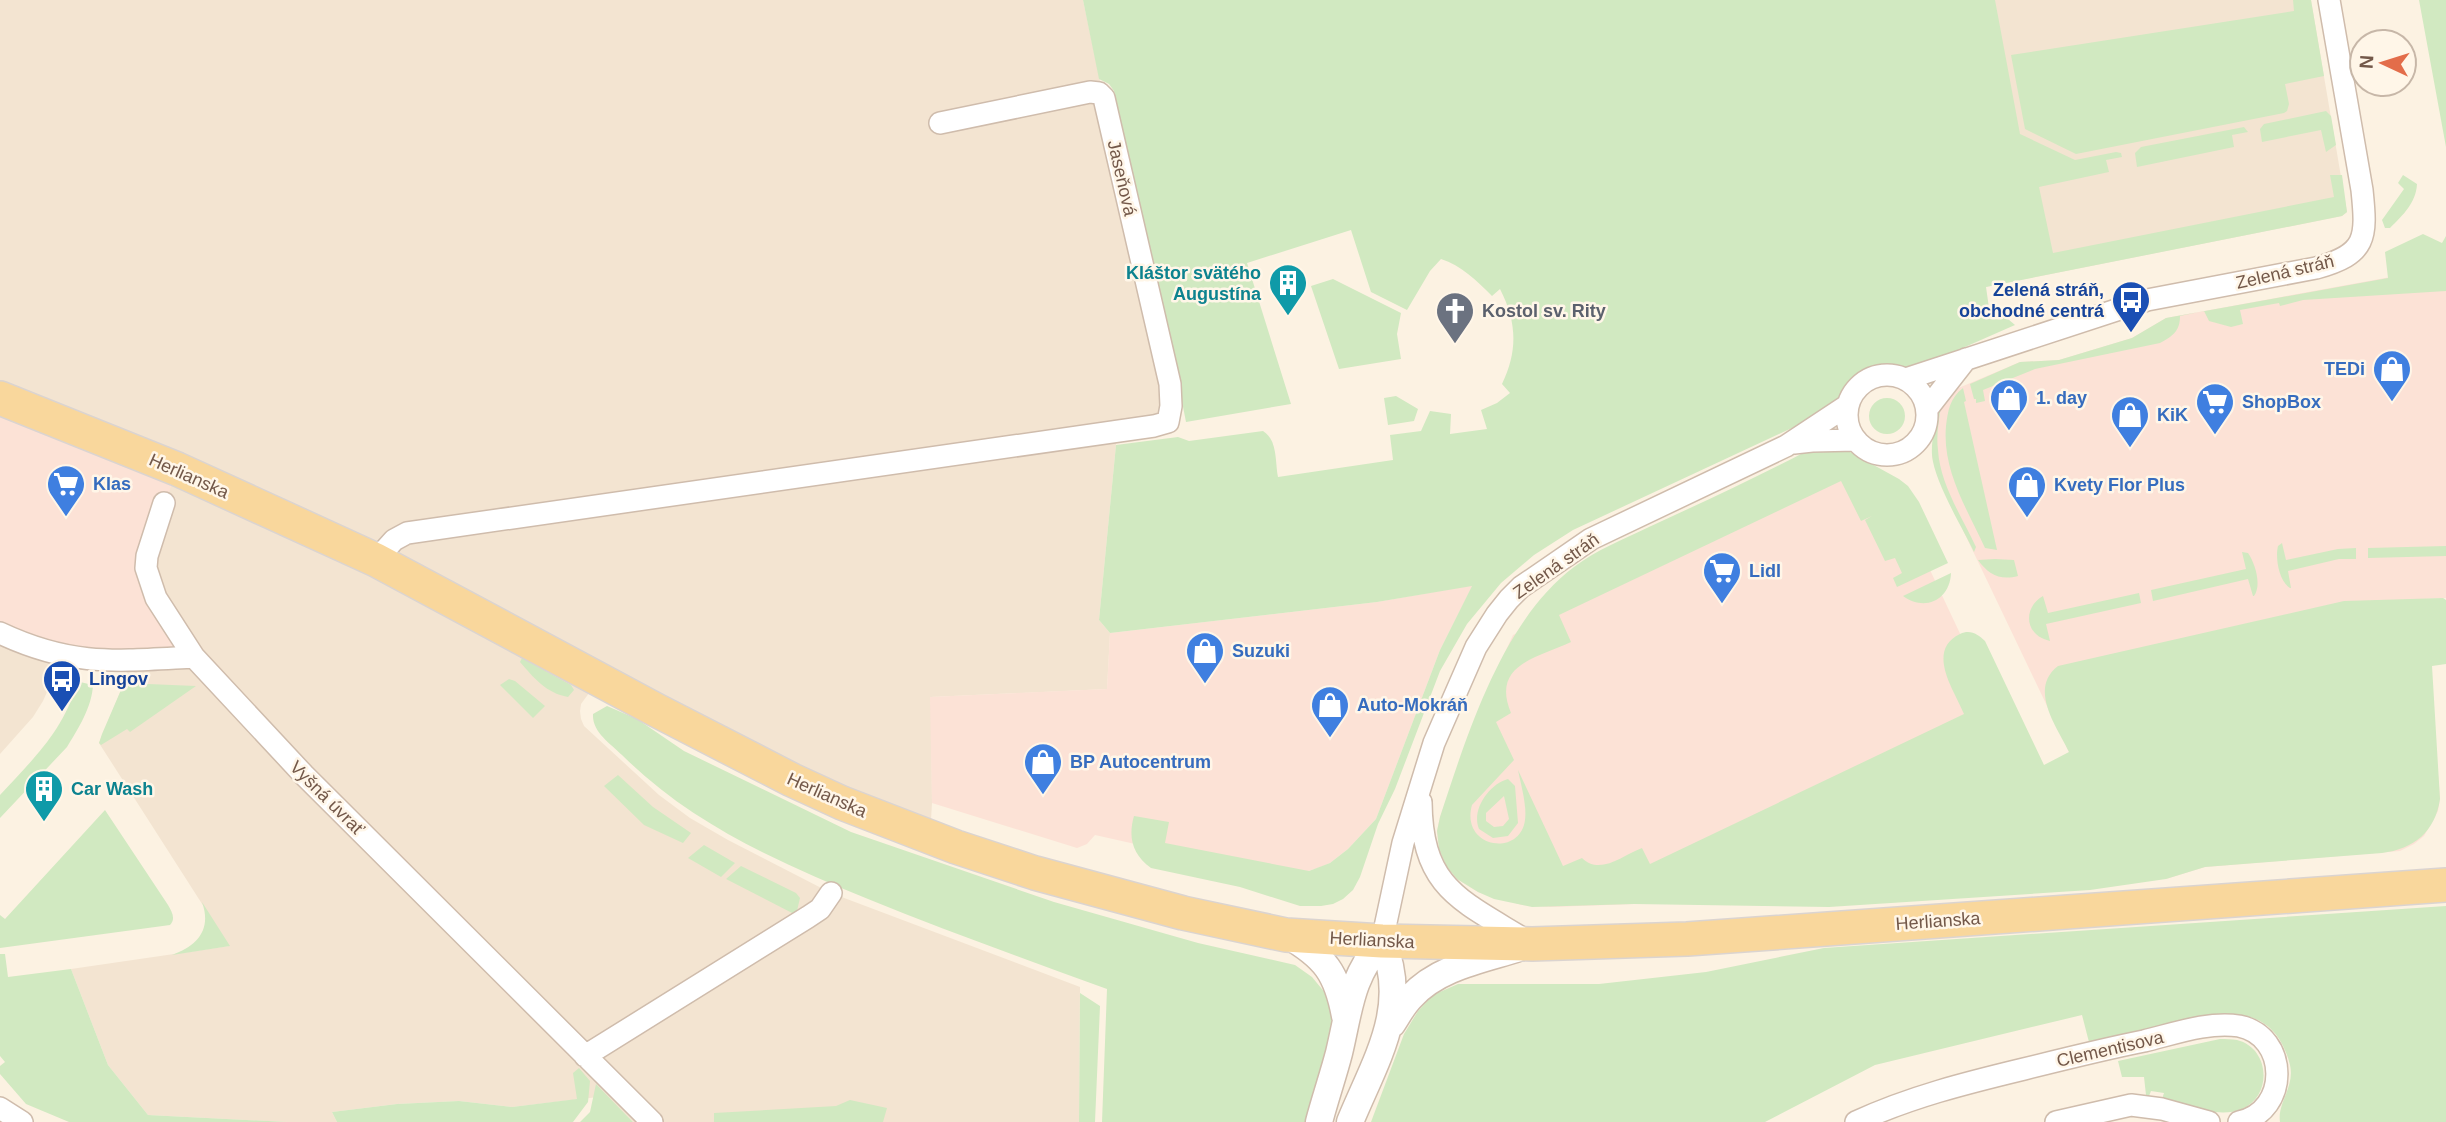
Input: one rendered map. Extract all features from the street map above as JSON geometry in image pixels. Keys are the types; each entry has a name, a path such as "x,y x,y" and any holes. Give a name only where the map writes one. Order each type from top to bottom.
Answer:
{"main road":[{"name":"Herlianska","path":"0,398 177,469 376,560 781,775 853,807 956,847 1035,873 1183,913 1286,935 1382,941 1532,944 1687,939 2446,886"}],"street":[{"name":"Zelená stráň","path":"1382,941 1403,843 1420,783 1447,710 1476,647 1497,614 1521,587 1575,549 1618,525 1788,444 1848,405 1860,384 1871,378 1882,375 1906,379 2147,300 2316,268 2334,263 2350,253 2363,235 2365,220 2329,0"},
{"name":"Jaseňová","path":"376,560 394,540 407,533 1168,422 1171,406 1170,384 1104,98 1099,93 1090,92 940,123"},
{"name":"Zelená stráň","path":"1788,444 1812,440 1856,440 1876,453 1901,453 1913,446 1922,435 1927,409 1951,375 1968,357"},
{"path":"1906,379 1923,397 1927,409"},
{"path":"1848,405 1847,417 1856,440"},
{"name":"Vyšná úvrať","path":"164,503 147,556 146,568 156,598 194,657 314,785 652,1122"},
{"path":"0,633 37,649 84,660 194,657"},
{"path":"1420,783 1424,844 1436,874 1468,904 1532,944"},
{"path":"585,1055 808,917 820,909 831,893"},
{"path":"1286,935 1308,948 1330,970 1336,981 1346,1021"},
{"path":"1318,1122 1354,986 1360,971 1382,941"},
{"path":"1382,941 1392,966 1394,981 1388,1029"},
{"path":"1350,1122 1388,1029 1411,997 1439,976 1532,944"},
{"name":"Clementisova","path":"1856,1122 1897,1103 1973,1081 2127,1044 2222,1026 2238,1026 2253,1031 2267,1044 2277,1065 2275,1088 2267,1108 2244,1121"},
{"path":"2056,1122 2131,1105 2162,1109 2209,1122"},
{"path":"0,1108 22,1122"}],"shaded area":[{"path":"0,0 1083,0 1171,415 1114,432 1116,445 1099,620 1110,633 1107,689 931,697 930,837 600,678 581,704 580,711 584,726 659,795 690,818 728,840 831,893 1080,987 1079,1122 633,1122 607,1096 512,1107 459,1101 397,1104 332,1112 337,1122 148,1115 108,1065 71,969 229,946 99,743 124,683 123,661 58,655 43,701 33,717 0,754"},
{"path":"1938,0 2311,0 2347,212 2342,216 1985,287"},
{"path":"2446,274 2446,598 2424,599 2440,799 2438,811 2424,836 2400,851 2205,867 2166,879 2069,752 1939,480 1932,457 1941,406 1949,392 2020,362 2059,360 2132,338 2166,318 2396,276"},
{"path":"0,398 177,469 147,556 194,657 112,661 0,633"},
{"path":"1848,458 1905,517 2032,786 1634,904 1551,907 1522,905 1478,892 1457,879 1447,867 1439,849 1437,831 1440,817 1482,702 1513,635"},
{"path":"1473,585 1440,650 1376,819 1348,849 1330,863 1318,868 1305,872 1242,868 1095,835 1087,844 1077,848 932,803 930,697 1107,689 1110,633 1377,602"}],"green space":[{"path":"1083,0 1995,0 2020,134 2075,160 2116,152 2121,153 2122,157 2106,160 2109,172 2039,187 2053,253 2334,197 2330,175 2342,175 2347,212 2342,216 1986,287 1989,308 2001,313 2015,325 1924,365 1882,367 1865,372 1855,379 1839,400 1824,413 1573,530 1534,555 1501,583 1467,624 1440,671 1353,890 1333,904 1300,906 1240,887 1151,868 1139,857 1133,845 1131,831 1134,816 1169,822 1165,843 1309,871 1330,863 1348,849 1376,819 1440,650 1472,586 1377,602 1110,633 1099,620 1116,445 1178,437 1189,441 1263,431 1274,446 1278,477 1393,460 1390,435 1421,431 1430,411 1451,414 1450,434 1487,429 1481,410 1510,393 1502,384 1513,348 1510,313 1500,289 1492,296 1462,269 1441,259 1430,271 1407,310 1371,292 1351,230 1247,263 1291,404 1186,422 1114,91 1109,84 1099,79"},
{"path":"2293,0 2311,0 2324,76 2285,84 2289,104 2284,113 2076,154 2025,129 2011,55 2294,11"},
{"path":"2419,0 2446,0 2446,147"},
{"path":"2326,111 2331,116 2336,145 2326,152 2321,130 2262,142 2260,129 2264,124"},
{"path":"2244,127 2248,132 2232,135 2234,147 2137,167 2135,153 2141,147"},
{"path":"2403,175 2417,184 2414,197 2400,218 2390,228 2385,228 2382,220 2404,189 2398,183"},
{"path":"2423,234 2442,243 2446,236 2446,291 2303,300 2280,306 2279,303 2240,310 2243,324 2231,327 2209,321 2204,311 2388,278 2385,252"},
{"path":"1333,279 1401,313 1397,334 1401,359 1339,369 1311,286"},
{"path":"2199,312 2180,316 2175,332 2160,343 2035,369 1983,390 1985,401 1976,403 1974,399 1970,384 2020,362 2059,360 2132,338 2166,318"},
{"path":"1963,388 1997,550 1985,548 1957,489 1948,458 1946,426 1950,405"},
{"path":"1396,396 1418,409 1414,421 1388,425 1384,398"},
{"path":"1887,398 1900,403 1905,416 1900,429 1887,434 1874,429 1869,416 1874,403"},
{"path":"1941,406 1937,439 1940,463 1952,500 1976,547 1974,552 1943,491 1934,466 1932,443"},
{"path":"1820,448 1850,452 1908,486 1919,502 1948,563 1897,587 1893,578 1902,573 1895,558 1885,561 1865,520 1872,516 1861,521 1841,481 1559,615 1571,642 1520,666 1507,684 1506,697 1511,713 1496,722 1514,760 1472,805 1471,820 1482,839 1503,843 1513,840 1521,832 1525,808 1518,770 1563,866 1582,858 1589,863 1604,865 1642,848 1650,864 1964,714 1950,683 1944,661 1945,650 1950,641 1967,632 1980,636 1985,641 2044,765 2069,752 2052,720 2045,697 2049,675 2058,666 2344,601 2443,598 2446,600 2446,664 2432,666 2440,799 2428,830 2404,848 2382,853 2205,867 2166,879 2090,890 1829,907 1634,904 1532,907 1494,899 1457,879 1447,867 1439,849 1437,831 1440,817 1475,716 1507,648 1526,617 1549,590 1574,567 1601,550 1803,453"},
{"path":"2282,543 2286,560 2356,548 2356,559 2339,559 2288,571 2290,588 2283,580 2278,563 2278,546"},
{"path":"2446,546 2446,556 2368,558 2368,548"},
{"path":"2242,552 2248,553 2255,568 2257,586 2254,596 2248,579 2153,601 2151,590 2246,569"},
{"path":"1978,560 2014,560 2018,576 2006,578 1995,575"},
{"path":"1951,573 1946,590 1935,601 1920,603 1903,596"},
{"path":"2139,593 2141,603 2046,624 2050,641 2035,634 2031,628 2029,614 2036,601 2043,596 2048,613"},
{"path":"522,658 571,685 574,690 568,697 547,688 520,662"},
{"path":"509,679 545,706 533,718 500,685"},
{"path":"80,682 93,685 87,710 76,733 67,747 0,818 0,795 55,731"},
{"path":"124,683 196,686 130,732 127,729 101,745 99,743 102,734"},
{"path":"607,706 637,719 684,751 851,832 1054,902 1198,943 1295,965 1312,977 1326,994 1332,1017 1325,1065 1305,1122 1102,1122 1107,989 868,899 802,871 738,839 677,802 603,737 595,726 593,714"},
{"path":"618,775 653,807 691,833 683,843 644,825 604,786"},
{"path":"1508,779 1515,786 1518,823 1508,836 1493,838 1479,829 1477,814 1488,792","holes":["1504,796 1509,819 1503,826 1494,827 1486,821 1486,813"]},
{"path":"105,810 168,905 173,915 172,923 0,948 0,915 5,919"},
{"path":"704,845 735,863 721,877 688,858"},
{"path":"741,866 796,893 800,898 796,915 726,879"},
{"path":"202,902 230,946 172,955 189,947 200,936 205,921"},
{"path":"2446,906 2446,1122 2280,1122 2291,1073 2282,1043 2270,1028 2256,1019 2221,1014 2182,1021 2090,1046 2082,1015 1875,1065 1765,1122 1371,1122 1404,1034 1418,1011 1433,995 1458,984 1599,984 1706,972 1824,948"},
{"path":"0,954 5,954 8,977 71,969 108,1065 148,1115 287,1122 69,1122 26,1104 0,1074 0,1066 5,1062 0,1056"},
{"path":"1080,993 1100,1006 1095,1122 1079,1122"},
{"path":"2220,1039 2237,1040 2248,1045 2256,1052 2261,1062 2264,1073 2259,1094 2252,1103 2242,1109 2213,1112 2162,1099 2164,1093 2151,1091 2149,1096 2146,1095 2144,1077 2122,1077 2118,1061"},
{"path":"579,1068 590,1081 588,1102 573,1122 337,1122 332,1112 397,1104 459,1101 512,1107 577,1099 573,1073"},
{"path":"596,1084 633,1122 580,1122 590,1112"},
{"path":"850,1100 887,1108 883,1122 714,1122 714,1113 836,1106"}],"place":[{"name":"Kláštor svätého Augustína","path":"1288,317"},
{"name":"Zelená stráň, obchodné centrá","path":"2131,334"},
{"name":"Kostol sv. Rity","path":"1455,345"},
{"name":"TEDi","path":"2392,403"},
{"name":"1. day","path":"2009,432"},
{"name":"ShopBox","path":"2215,436"},
{"name":"KiK","path":"2130,449"},
{"name":"Klas","path":"66,518"},
{"name":"Kvety Flor Plus","path":"2027,519"},
{"name":"Lidl","path":"1722,605"},
{"name":"Suzuki","path":"1205,685"},
{"name":"Lingov","path":"62,713"},
{"name":"Auto-Mokráň","path":"1330,739"},
{"name":"BP Autocentrum","path":"1043,796"},
{"name":"Car Wash","path":"44,823"}]}
